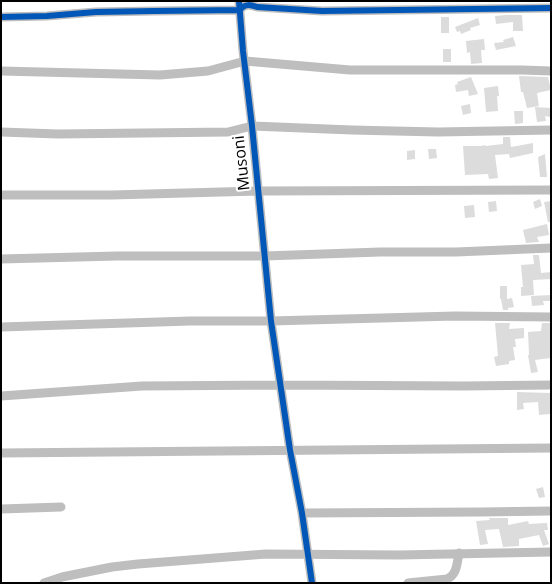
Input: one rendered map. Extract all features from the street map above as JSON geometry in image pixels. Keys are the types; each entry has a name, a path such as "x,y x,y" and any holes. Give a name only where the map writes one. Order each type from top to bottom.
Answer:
{"street":[{"path":"1,17 247,5 322,11 551,8"},
{"name":"Musoni","path":"240,6 271,321 312,583"},
{"path":"1,71 160,75 208,71 245,61 350,70 551,71"},
{"path":"1,132 58,134 228,132 252,126 419,131 551,130"},
{"path":"1,195 112,195 258,191 551,190"},
{"path":"1,260 117,256 265,256 380,252 456,252 551,248"},
{"path":"1,328 163,321 271,321 455,316 551,317"},
{"path":"1,396 142,386 551,385"},
{"path":"1,453 551,448"},
{"path":"1,509 61,507"},
{"path":"302,513 551,511"},
{"path":"44,583 62,577 112,567 266,554 399,555 551,552"},
{"path":"408,583 451,577 454,573 458,553"}],"building":[{"path":"522,15 523,31 513,31 513,22 496,24 495,16"},
{"path":"441,17 449,17 449,33 441,33"},
{"path":"478,18 480,25 470,28 471,30 461,34 460,31 457,32 455,27"},
{"path":"513,37 516,46 496,50 494,43 504,42 503,40"},
{"path":"484,39 485,50 481,50 482,63 471,64 470,52 467,53 466,41"},
{"path":"443,49 451,49 451,62 443,62"},
{"path":"519,76 548,77 551,90 537,93 539,106 527,108 523,92 521,92"},
{"path":"471,77 478,94 469,96 468,90 456,92 455,85 458,84 457,82"},
{"path":"498,86 498,111 486,112 484,88"},
{"path":"470,104 471,113 463,115 461,106"},
{"path":"535,107 551,108 551,117 545,116 546,121 537,122"},
{"path":"514,111 523,111 523,123 515,124"},
{"path":"503,137 510,137 511,147 533,143 533,153 510,158 509,154 495,155 498,178 489,179 488,174 465,175 463,146 503,144"},
{"path":"428,149 436,149 437,158 429,159"},
{"path":"415,150 415,159 407,160 407,151"},
{"path":"545,154 547,177 540,177 538,157"},
{"path":"540,199 542,206 535,209 533,202"},
{"path":"496,201 497,211 489,212 488,202"},
{"path":"551,201 551,222 548,222 544,202"},
{"path":"474,205 475,217 465,218 464,206"},
{"path":"547,224 549,235 537,237 539,242 526,243 523,230"},
{"path":"533,255 539,255 541,273 551,272 551,279 533,280 534,295 521,296 521,287 523,287 521,265 534,264"},
{"path":"500,286 507,286 507,299 512,298 514,307 508,308 508,310 503,310 500,299"},
{"path":"551,295 551,301 543,301 544,305 532,306 531,296"},
{"path":"495,323 510,323 509,329 524,328 524,338 515,339 516,347 513,347 515,360 509,361 509,364 496,366 494,357 498,356"},
{"path":"542,323 551,323 551,358 535,360 538,372 531,373 528,355 528,332 541,331"},
{"path":"517,392 550,393 550,414 539,415 538,402 523,403 524,409 517,410"},
{"path":"543,487 545,497 539,498 536,489"},
{"path":"489,518 508,518 508,525 528,521 529,524 547,523 548,530 544,530 549,544 543,546 539,535 519,539 519,546 503,547 499,529 485,530 488,544 480,545 476,521 490,520"}],"cycle path":[{"path":"239,1 271,321 312,583"},
{"path":"1,17 96,12 240,10 248,5 322,11 551,8"}]}
